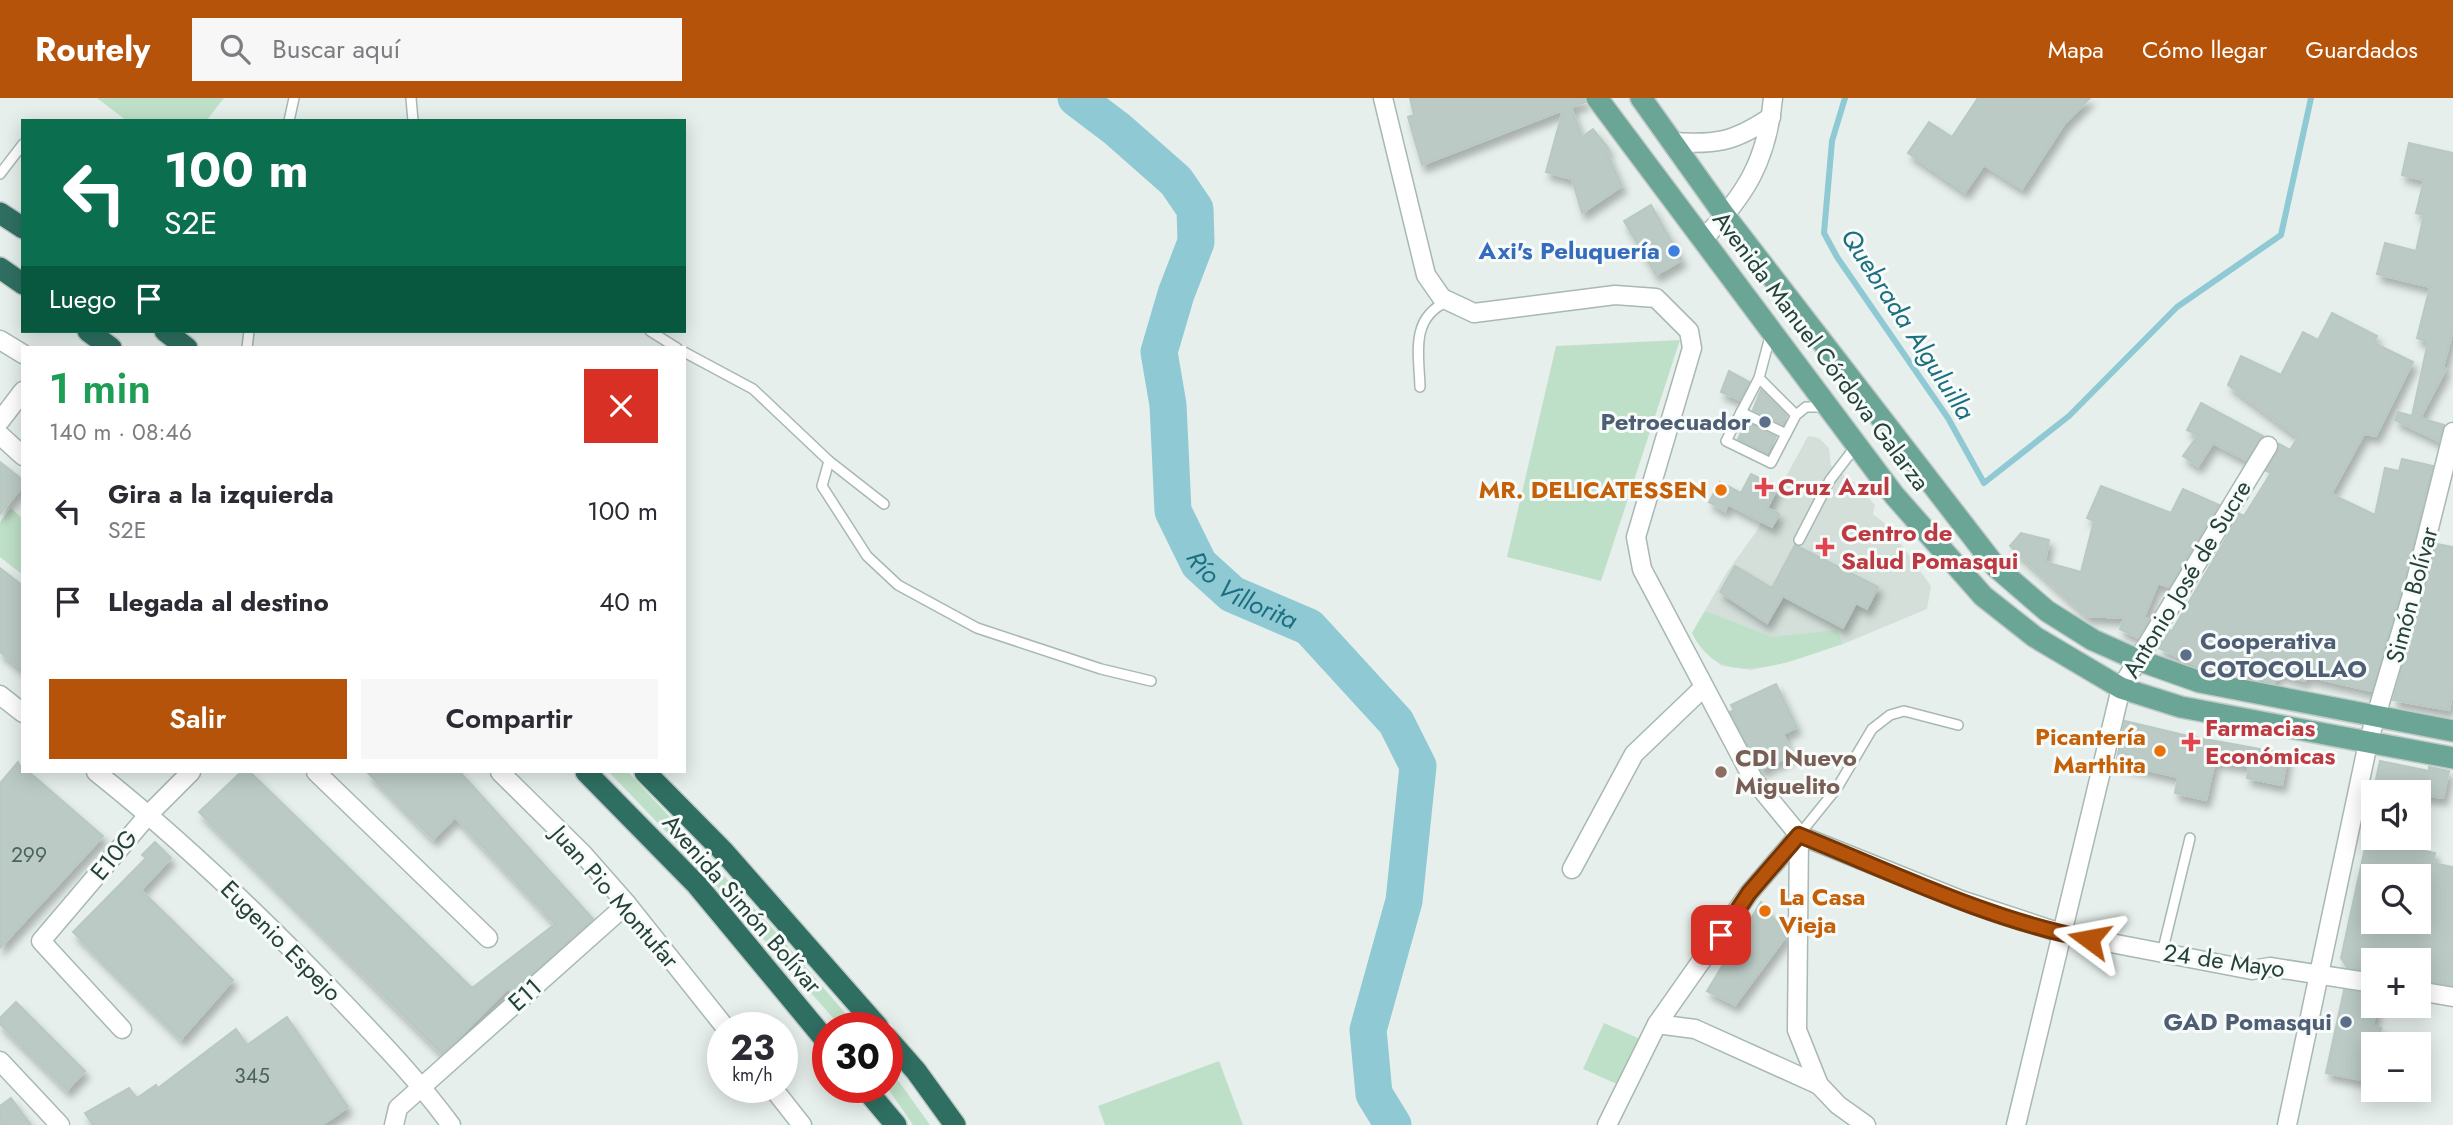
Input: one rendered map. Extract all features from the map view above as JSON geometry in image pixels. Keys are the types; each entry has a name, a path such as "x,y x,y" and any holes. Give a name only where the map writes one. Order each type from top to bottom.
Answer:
{"highway":[{"path":"0,213 21,227"},
{"path":"0,268 21,283"},
{"path":"91,333 108,346"},
{"path":"168,333 184,346"},
{"name":"Avenida Simón Bolívar","path":"587,773 697,885 812,1024"},
{"name":"Avenida Simón Bolívar","path":"647,773 724,852 865,1012"},
{"path":"903,1056 955,1125"},
{"path":"877,1103 896,1125"}],"main road":[{"name":"Avenida Manuel Córdova Galarza","path":"1597,98 1894,495 1983,596 2035,637 2121,688 2182,707 2453,758"},
{"name":"Avenida Manuel Córdova Galarza","path":"1641,98 1791,302 1996,567 2047,611 2093,640 2137,660 2200,682 2453,731"},
{"path":"1769,328 1791,302"},
{"path":"1824,402 1849,377"}],"street":[{"path":"1383,98 1426,275 1442,298 1474,313 1615,295 1656,298 1689,331 1692,348 1636,537 1642,569 1753,779 1799,835 1797,1030 1819,1085 1838,1105 1866,1125"},
{"path":"1703,239 1726,216 1758,168 1773,98"},
{"path":"1672,142 1722,142 1742,136 1771,117"},
{"path":"0,340 21,353"},
{"path":"0,421 21,394"},
{"name":"Simón Bolívar","path":"2368,743 2375,715 2390,678 2450,458 2453,432"},
{"path":"0,435 21,454"},
{"name":"Antonio José de Sucre","path":"2016,1125 2121,688 2268,446"},
{"path":"1572,869 1634,754 1704,687"},
{"path":"0,695 21,711"},
{"path":"2287,1125 2321,975 2368,743"},
{"name":"Eugenio Espejo","path":"97,773 149,814 289,945 422,1086 451,1125"},
{"name":"E10G","path":"122,1029 41,941 149,814 190,773"},
{"path":"317,773 488,938"},
{"name":"Juan Pio Montufar","path":"501,773 583,854 627,904 713,1012"},
{"path":"1607,1125 1657,1024 1749,893 1799,835"},
{"name":"24 de Mayo","path":"1799,835 1961,900 2064,934 2252,970 2270,967 2361,982"},
{"name":"E11","path":"394,1125 398,1108 627,904"},
{"path":"2431,993 2453,997"},
{"path":"1657,1024 1695,1028 1819,1085"},
{"path":"0,1060 60,1125"},
{"path":"785,1103 802,1125"}],"lane":[{"path":"289,119 294,98"},
{"path":"411,98 413,119"},
{"path":"0,174 21,147"},
{"path":"1420,387 1419,332 1429,312 1448,301"},
{"path":"1769,328 1759,378 1726,441 1771,463 1796,415 1806,407 1824,402"},
{"path":"653,333 674,346"},
{"path":"686,353 753,389 830,461 884,504"},
{"path":"1759,378 1796,415"},
{"path":"1741,412 1786,434"},
{"path":"1799,541 1830,481 1857,444"},
{"path":"830,461 822,486 867,556 898,585 977,628 1101,668 1151,681"},
{"path":"1799,835 1815,820 1872,729 1890,715 1904,711 1958,725"},
{"path":"2162,953 2190,838"}],"shaded area":[{"name":"Centro de Salud Pomasqui","path":"1808,436 1819,438 1829,448 1831,466 1858,485 1875,505 1873,514 1888,526 1931,586 1927,609 1843,644 1752,670 1722,666 1709,656 1692,633 1727,572 1756,532"}],"green space":[{"path":"97,98 224,98 208,119 124,119"},
{"path":"1680,340 1601,581 1507,557 1556,346"},
{"path":"11,508 21,517 21,573 0,557 0,522"},
{"path":"1705,611 1772,637 1837,630 1843,644 1782,664 1740,668 1721,663 1705,652 1692,633"},
{"path":"610,773 629,773 632,776 774,930 844,1012 828,1012 698,865"},
{"path":"1604,1023 1640,1039 1619,1085 1583,1069"},
{"path":"1219,1061 1243,1125 1105,1125 1098,1106"},
{"path":"903,1087 930,1125 913,1125 898,1103 903,1103"}],"building":[{"path":"1410,98 1584,98 1585,102 1571,107 1582,137 1593,129 1609,149 1606,151 1622,186 1582,213 1572,179 1546,172 1563,110 1422,165 1408,117 1414,115"},
{"path":"1978,98 2090,98 2065,123 2022,189 1984,165 1965,192 1908,153 1929,122 1952,137"},
{"path":"2409,143 2453,153 2453,329 2443,368 2446,369 2420,418 2444,425 2439,441 2395,420 2398,412 2412,416 2428,342 2417,338 2430,287 2377,274 2385,243 2416,251 2424,215 2416,213 2424,180 2402,175"},
{"path":"1651,205 1682,260 1656,275 1624,221"},
{"path":"2332,313 2377,336 2374,343 2413,362 2376,436 2364,434 2331,494 2375,515 2385,468 2399,471 2402,459 2433,466 2403,585 2372,691 2307,676 2305,681 2278,673 2274,683 2211,663 2206,670 2159,648 2170,630 2172,631 2240,514 2244,516 2271,473 2266,471 2279,444 2290,450 2298,437 2228,385 2241,356 2281,375 2303,332 2318,340"},
{"path":"1729,371 1749,382 1740,400 1721,392"},
{"path":"1761,390 1787,416 1782,424 1753,410"},
{"path":"2201,403 2263,436 2246,460 2213,443 2198,466 2183,456 2198,435 2187,430"},
{"path":"1746,422 1776,437 1767,453 1738,439"},
{"path":"0,462 21,478 21,488 0,514"},
{"path":"1751,474 1777,487 1767,508 1779,514 1772,527 1728,504 1725,511 1709,502 1720,482 1741,493"},
{"path":"2101,486 2171,513 2183,489 2219,505 2169,587 2158,583 2144,617 2149,620 2138,638 2120,629 2124,618 2087,616 2010,546 2021,533 2049,540 2045,562 2081,572 2094,521 2087,518"},
{"path":"2437,544 2453,547 2453,690 2449,710 2393,700"},
{"path":"1795,545 1878,587 1867,609 1856,603 1843,628 1783,596 1767,623 1720,592 1735,566 1772,588"},
{"path":"0,568 21,584 21,668 0,652"},
{"path":"1776,684 1797,727 1783,734 1792,755 1761,770 1730,712 1734,710 1731,705"},
{"path":"2125,721 2188,736 2288,754 2282,785 2247,778 2249,766 2215,761 2206,800 2175,793 2178,777 2116,763"},
{"path":"2380,761 2429,771 2429,767 2449,771 2443,798 2431,796 2431,780 2376,780"},
{"path":"18,762 21,773 30,773 103,836 0,948 0,783"},
{"path":"240,773 251,773 472,988 555,924 455,817 433,839 368,773 461,773 593,919 511,992 508,988 442,1054 199,812"},
{"path":"155,842 171,858 141,890 233,980 181,1039 73,932 146,858 142,855"},
{"path":"2365,850 2420,850 2435,853 2433,863 2453,867 2453,985 2431,982 2431,948 2361,948 2361,969 2347,967 2341,958 2361,866 2361,934 2431,934 2431,864 2362,864"},
{"path":"1761,902 1787,935 1735,1005 1707,991"},
{"path":"2344,990 2361,992 2361,1018 2375,1018 2373,1026 2381,1028 2380,1032 2361,1032 2361,1080 2326,1073"},
{"path":"16,1002 85,1071 67,1090 0,1024 0,1018"},
{"path":"287,1017 348,1107 322,1125 93,1125 85,1113 129,1088 137,1098 156,1085 158,1088 236,1029 247,1045"},
{"path":"11,1098 31,1125 0,1125 0,1106"}],"waterway":[{"name":"Río Villorita","path":"1076,98 1117,129 1176,181 1195,209 1196,242 1176,294 1159,352 1168,405 1173,511 1199,564 1232,594 1309,627 1396,722 1418,766 1404,901 1368,1030 1374,1094 1393,1125"},
{"name":"Quebrada Alguluilla","path":"1845,98 1832,141 1824,233 1837,257 1948,418 1984,483 2069,416 2177,307 2281,235 2311,98"}],"place":[{"name":"Axi's Peluquería","path":"1674,251"},
{"name":"Petroecuador","path":"1765,422"},
{"name":"Cruz Azul","path":"1764,487"},
{"name":"MR. DELICATESSEN","path":"1721,490"},
{"name":"Centro de Salud Pomasqui","path":"1825,547"},
{"name":"Cooperativa COTOCOLLAO","path":"2186,655"},
{"name":"Farmacias Económicas","path":"2191,742"},
{"name":"Picantería Marthita","path":"2160,751"},
{"name":"CDI Nuevo Miguelito","path":"1721,772"},
{"name":"La Casa Vieja","path":"1765,911"},
{"name":"GAD Pomasqui","path":"2346,1022"}],"route":[{"path":"1721,935 1749,893 1799,835 1961,900 2064,934 2089,939"}]}
